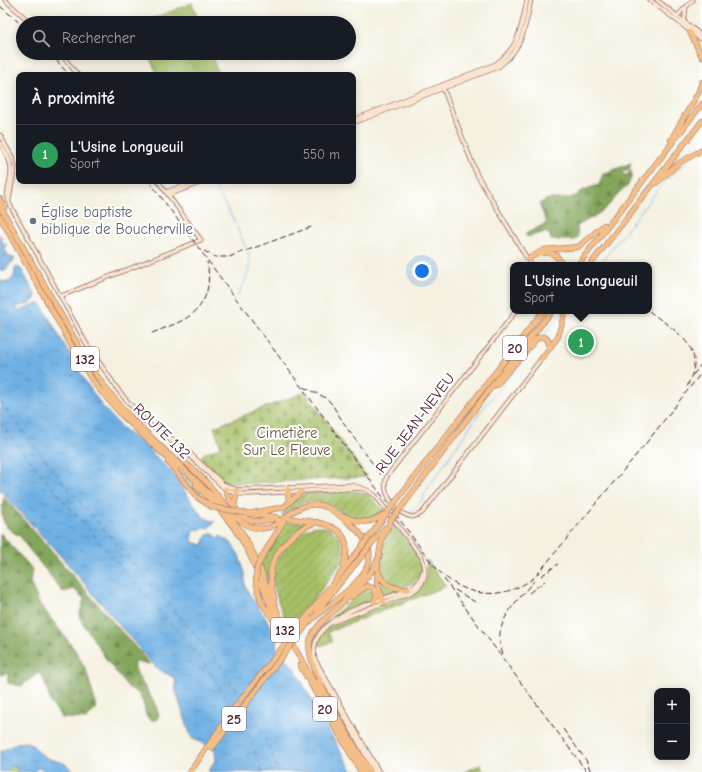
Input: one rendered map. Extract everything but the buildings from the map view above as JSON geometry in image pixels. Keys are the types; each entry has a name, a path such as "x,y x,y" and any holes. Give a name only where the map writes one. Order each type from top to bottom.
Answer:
{"highway":[{"path":"690,32 702,57"},
{"path":"665,151 698,93 702,82"},
{"path":"580,262 702,104"},
{"path":"592,262 702,121"},
{"path":"650,187 679,163 702,150"},
{"path":"0,199 12,228"},
{"name":"ROUTE 132","path":"0,206 96,376 121,408 227,511 243,533 257,560 283,627 368,772"},
{"name":"ROUTE 132","path":"0,217 92,379 116,409 212,502 235,529 250,556 282,631"},
{"path":"530,262 544,250 578,247 613,218"},
{"path":"0,222 11,237"},
{"path":"595,262 602,250"},
{"path":"530,262 543,254 550,253 558,258 560,262"},
{"name":"20","path":"387,513 541,314"},
{"name":"20","path":"401,508 485,396 550,314"},
{"path":"541,359 558,337 564,314"},
{"path":"485,396 505,376 536,339 542,337 547,339 550,342 550,349"},
{"path":"156,442 219,496"},
{"path":"159,450 197,497 212,507 245,513 317,522 332,526 344,538 347,554 341,572"},
{"path":"184,451 183,459 240,520 252,527 269,528 298,508 311,505 326,506 339,514 359,531 366,540 369,551 369,564 359,580 309,622"},
{"path":"226,489 226,493 234,507 242,517 249,521 283,518"},
{"path":"288,490 289,503"},
{"path":"234,507 237,492"},
{"path":"253,513 283,507 301,492"},
{"name":"25","path":"296,634 309,622 401,508"},
{"path":"339,514 362,523 374,520 387,513"},
{"name":"25","path":"193,772 235,707 296,634 341,572 387,513"},
{"path":"282,631 260,600 256,582 258,567 263,555 283,518"},
{"path":"380,602 376,583 378,568 382,539 391,520"},
{"path":"274,602 270,578 276,558 300,529 317,522"},
{"path":"368,772 327,694 309,654 309,644 313,633 372,572 380,554"},
{"path":"257,560 274,602 292,638 368,772"},
{"path":"378,568 382,579 388,585 396,589 408,589"},
{"path":"336,608 365,586 373,588 380,602"},
{"name":"20","path":"282,631 361,772"},
{"name":"25","path":"190,772 207,752"}],"street":[{"path":"5,0 23,16"},
{"path":"527,0 527,9"},
{"path":"356,123 496,64 513,48 521,34 527,9 531,0"},
{"path":"650,0 675,18 684,22 702,36"},
{"path":"657,0 690,32 702,40"},
{"path":"675,18 693,0"},
{"path":"684,22 686,7"},
{"path":"66,60 76,72"},
{"path":"442,87 477,175 530,262"},
{"path":"356,119 428,93"},
{"path":"0,135 15,166 15,174 9,197 11,208"},
{"path":"0,143 11,166 11,176 7,192 11,208 61,296 86,344 105,373 124,398 150,425 222,483 237,492"},
{"path":"61,296 201,240 160,184"},
{"path":"167,194 188,184"},
{"path":"167,194 196,184"},
{"name":"RUE JEAN-NEVEU","path":"514,314 387,476 385,485 386,492 402,513 413,517 418,516 423,511 541,359"},
{"path":"184,451 226,489 237,492 350,485 362,488 375,495 421,556 424,569 424,579 417,588 341,616 320,632 314,641 313,650 321,674 375,772"},
{"path":"288,490 301,492 362,488"},
{"path":"330,623 408,589 419,582 424,569"},
{"path":"316,660 379,772"}],"green space":[{"path":"192,3 197,16 160,16"},
{"path":"150,60 213,60 217,72 156,72"},
{"path":"631,163 629,169 622,172 624,175 627,175 631,170 632,176 627,187 621,190 611,203 602,211 577,226 578,237 575,240 551,240 550,235 545,232 527,237 525,234 547,223 539,204 548,199 565,199 576,196 583,190 599,185 603,174"},
{"name":"Cimetière Sur Le Fleuve","path":"305,392 367,477 232,484 221,480 201,460 203,454 221,447 214,427"},
{"path":"178,471 213,505 200,497"},
{"path":"355,491 368,494 384,511 374,518 367,520 356,519 346,515 330,505 311,501 299,505 284,515 281,515 294,500 307,493"},
{"path":"4,497 150,664 133,662 138,676 157,709 159,716 156,720 150,720 146,716 143,702 138,693 128,687 108,662 79,617 84,599 74,589 63,592 25,544 22,538 6,526 2,514"},
{"path":"286,522 307,523 294,532 270,567 268,580 261,564"},
{"path":"394,524 417,554 421,565 421,574 416,580 409,585 401,587 393,585 386,579 382,570 384,543"},
{"path":"318,526 325,527 336,533 342,544 343,556 341,563 290,631 274,588 273,571 275,563 278,557 299,534 306,529"},
{"path":"0,533 32,569 30,582 39,603 75,650 86,670 97,708 86,719 62,718 51,703 43,677 38,673 21,686 8,683 8,673 0,675"},
{"path":"427,560 446,586 328,632 327,628 420,590 426,579"},
{"path":"378,576 399,591 384,597 382,596"},
{"path":"368,589 373,593 373,599 371,601 331,618 363,590"},
{"path":"327,628 332,642 319,646 318,641"},
{"path":"12,765 17,768 18,772 5,772"},
{"path":"480,765 483,772 464,772"}],"water":[{"path":"0,234 2,242 7,245 4,247 9,257 14,258 14,261 11,262 7,269 0,271"},
{"path":"17,267 21,269 36,296 31,303 17,307 17,311 23,310 35,304 41,304 85,381 102,406 121,427 144,445 171,471 198,511 205,518 215,522 208,528 193,530 192,542 203,545 206,536 212,532 218,538 221,536 231,543 239,555 245,574 245,586 278,637 276,643 277,649 295,669 353,772 208,772 216,759 215,751 209,746 191,737 176,692 175,678 158,669 149,660 67,563 0,490 0,281 9,282 14,276 15,269"},
{"path":"27,742 48,758 66,764 73,772 46,772 38,768 34,772 18,772 17,768 12,765 5,772 0,772 0,752 17,743"}],"pier":[{"path":"142,441 176,474 197,507 175,475"}],"waterway":[{"path":"601,262 664,182 686,162"},
{"path":"213,184 236,224"},
{"path":"237,228 246,248"},
{"path":"238,295 249,269 250,264 248,252"},
{"path":"545,334 560,314"},
{"path":"411,512 422,500 426,491 480,412 540,340"}],"ferry route":[{"path":"0,402 62,481 217,660 241,696"},
{"path":"0,423 50,485 201,659 233,708"},
{"path":"247,706 265,738 272,754 277,772"},
{"path":"238,718 250,738 262,772"}],"railway":[{"path":"0,6 16,20"},
{"path":"56,60 66,72"},
{"path":"151,184 431,562 442,574 454,583 467,589 480,593 508,591 522,586 535,577 647,442 702,372"},
{"path":"204,251 215,257 229,257 314,226"},
{"path":"152,333 171,326 188,317 201,305 208,286 209,274 207,262"},
{"path":"652,313 678,333 690,347 693,354 694,366 687,387"},
{"path":"693,375 702,363"},
{"path":"304,387 326,398 331,403 381,475"},
{"path":"541,576 558,564"},
{"path":"444,579 587,772"},
{"path":"503,654 500,643 500,633 503,623 513,605 534,581"},
{"path":"529,593 545,581"},
{"path":"455,590 475,602"},
{"path":"563,729 586,760 591,772"}],"place":[{"name":"Église baptiste biblique de Boucherville","path":"33,221"},
{"name":"L'Usine Longueuil","path":"581,342"}]}
